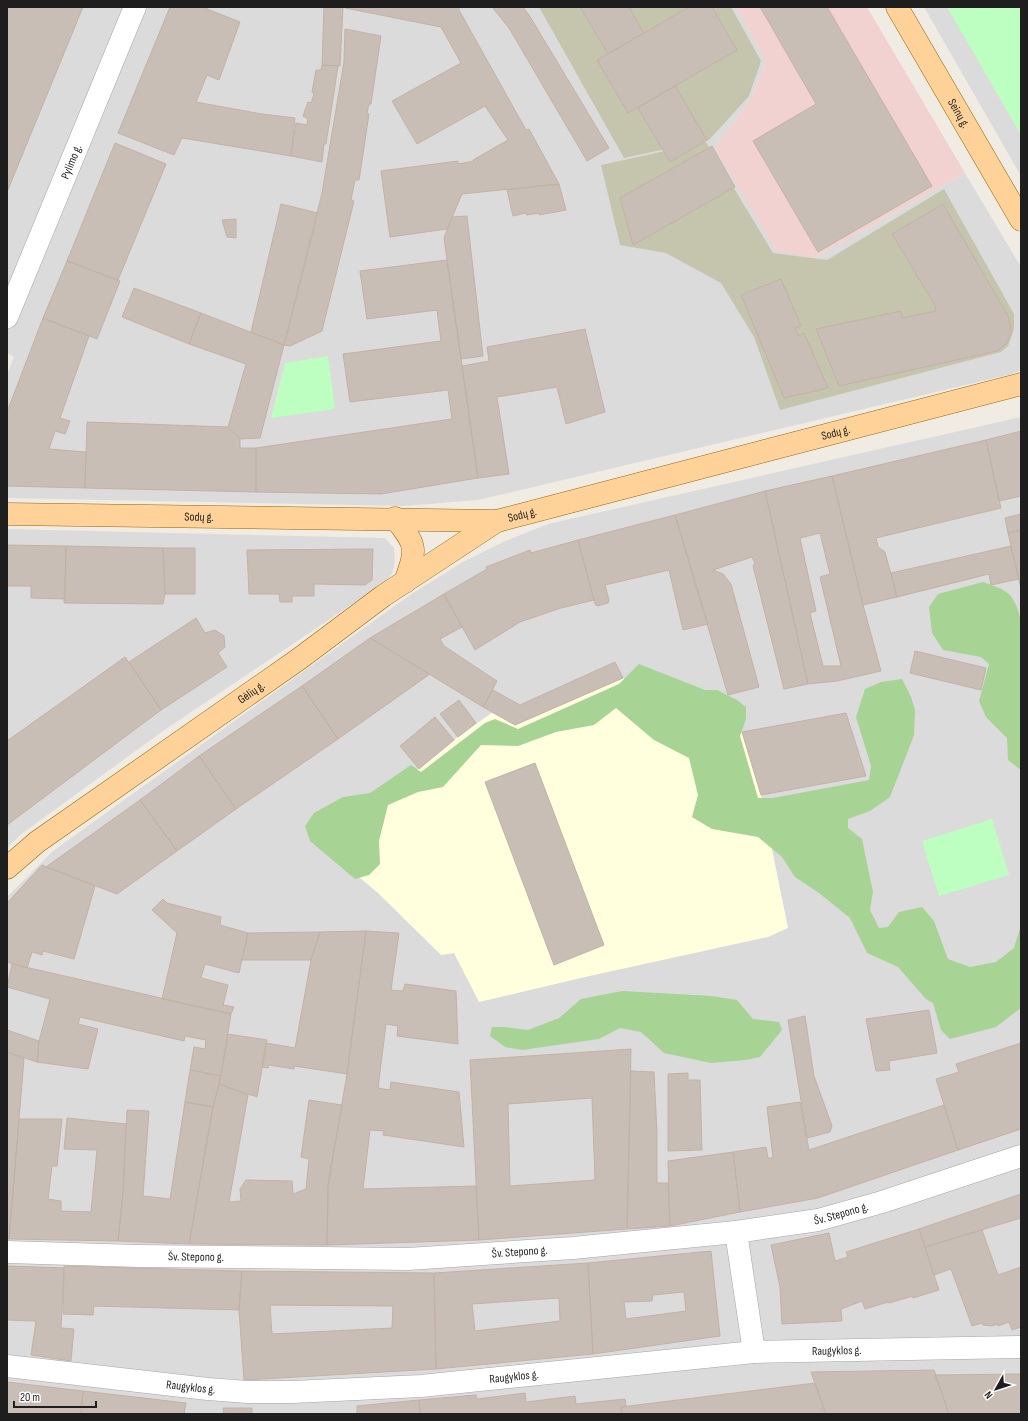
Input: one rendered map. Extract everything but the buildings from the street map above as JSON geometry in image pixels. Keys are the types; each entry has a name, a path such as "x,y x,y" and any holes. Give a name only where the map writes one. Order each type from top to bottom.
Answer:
{"main road":[{"name":"Seinų g.","path":"897,7 1021,220"},
{"name":"Sodų g.","path":"7,514 395,518 497,521 1021,384"},
{"path":"395,518 410,537 414,556 404,582"},
{"name":"Gėlių g.","path":"7,868 37,842 286,668 404,582 497,521"}],"street":[{"name":"Pylimo g.","path":"7,317 135,7"},
{"name":"Šv. Stepono g.","path":"7,1252 154,1256 408,1259 573,1248 736,1232 818,1220 882,1202 1021,1156"},
{"path":"736,1232 754,1352"},
{"name":"Raugyklos g.","path":"7,1366 200,1388 248,1392 293,1392 428,1385 754,1352 1021,1347"}],"shaded area":[{"path":"7,7 736,7 766,61 752,97 715,148 814,258 965,173 1021,267 1021,370 1012,374 478,500 403,506 7,498 7,375 14,357 7,353"},
{"path":"539,7 731,7 761,61 749,96 709,140 624,158"},
{"path":"736,7 867,7 965,173 814,258 776,250 715,148 752,97 766,61"},
{"path":"924,7 1021,7 1021,176"},
{"path":"706,142 773,253 827,260 944,189 1014,314 1014,329 1008,346 1001,352 780,410 754,337 721,283 666,253 620,245 601,165"},
{"path":"1021,417 1021,1414 7,1414 7,897 53,851 410,595 463,562 503,542 548,524"},
{"path":"7,529 385,538 394,548 395,562 392,574 385,582 163,731 20,835 7,848"},
{"path":"623,678 742,732 761,795 788,928 768,937 479,1002 454,953 441,955 378,893 321,845 458,737 493,712 515,725"}],"green space":[{"path":"947,7 1021,7 1021,135"},
{"path":"328,356 335,409 271,418 285,363"},
{"path":"983,582 999,588 1009,594 1016,604 1021,621 1021,770 1008,760 1007,738 986,717 979,701 989,664 981,657 943,650 932,633 929,607 938,594"},
{"path":"639,664 705,690 717,690 737,700 746,707 746,719 740,736 758,798 773,798 869,780 871,766 856,717 865,689 881,682 902,679 911,697 915,710 914,735 899,774 890,797 870,811 848,819 848,828 862,839 873,892 870,910 879,928 888,927 899,912 922,907 934,921 948,959 970,967 996,962 1014,948 1021,925 1021,1008 996,1027 950,1039 941,1030 933,1003 926,999 898,967 867,953 850,918 819,893 795,877 782,857 758,837 712,829 692,817 698,795 689,758 654,740 616,708 594,725 556,732 518,746 481,745 443,787 418,792 388,805 379,841 380,864 369,875 355,879 310,841 305,826 314,813 343,797 370,793 411,765 421,772 485,723 495,719 518,729 619,684"},
{"path":"992,819 1009,875 939,896 922,841"},
{"path":"622,991 712,996 737,1000 753,1019 779,1022 782,1030 760,1057 746,1060 711,1063 664,1053 641,1032 620,1028 599,1039 522,1050 505,1047 490,1036 492,1027 528,1030 559,1018 581,999"}]}
